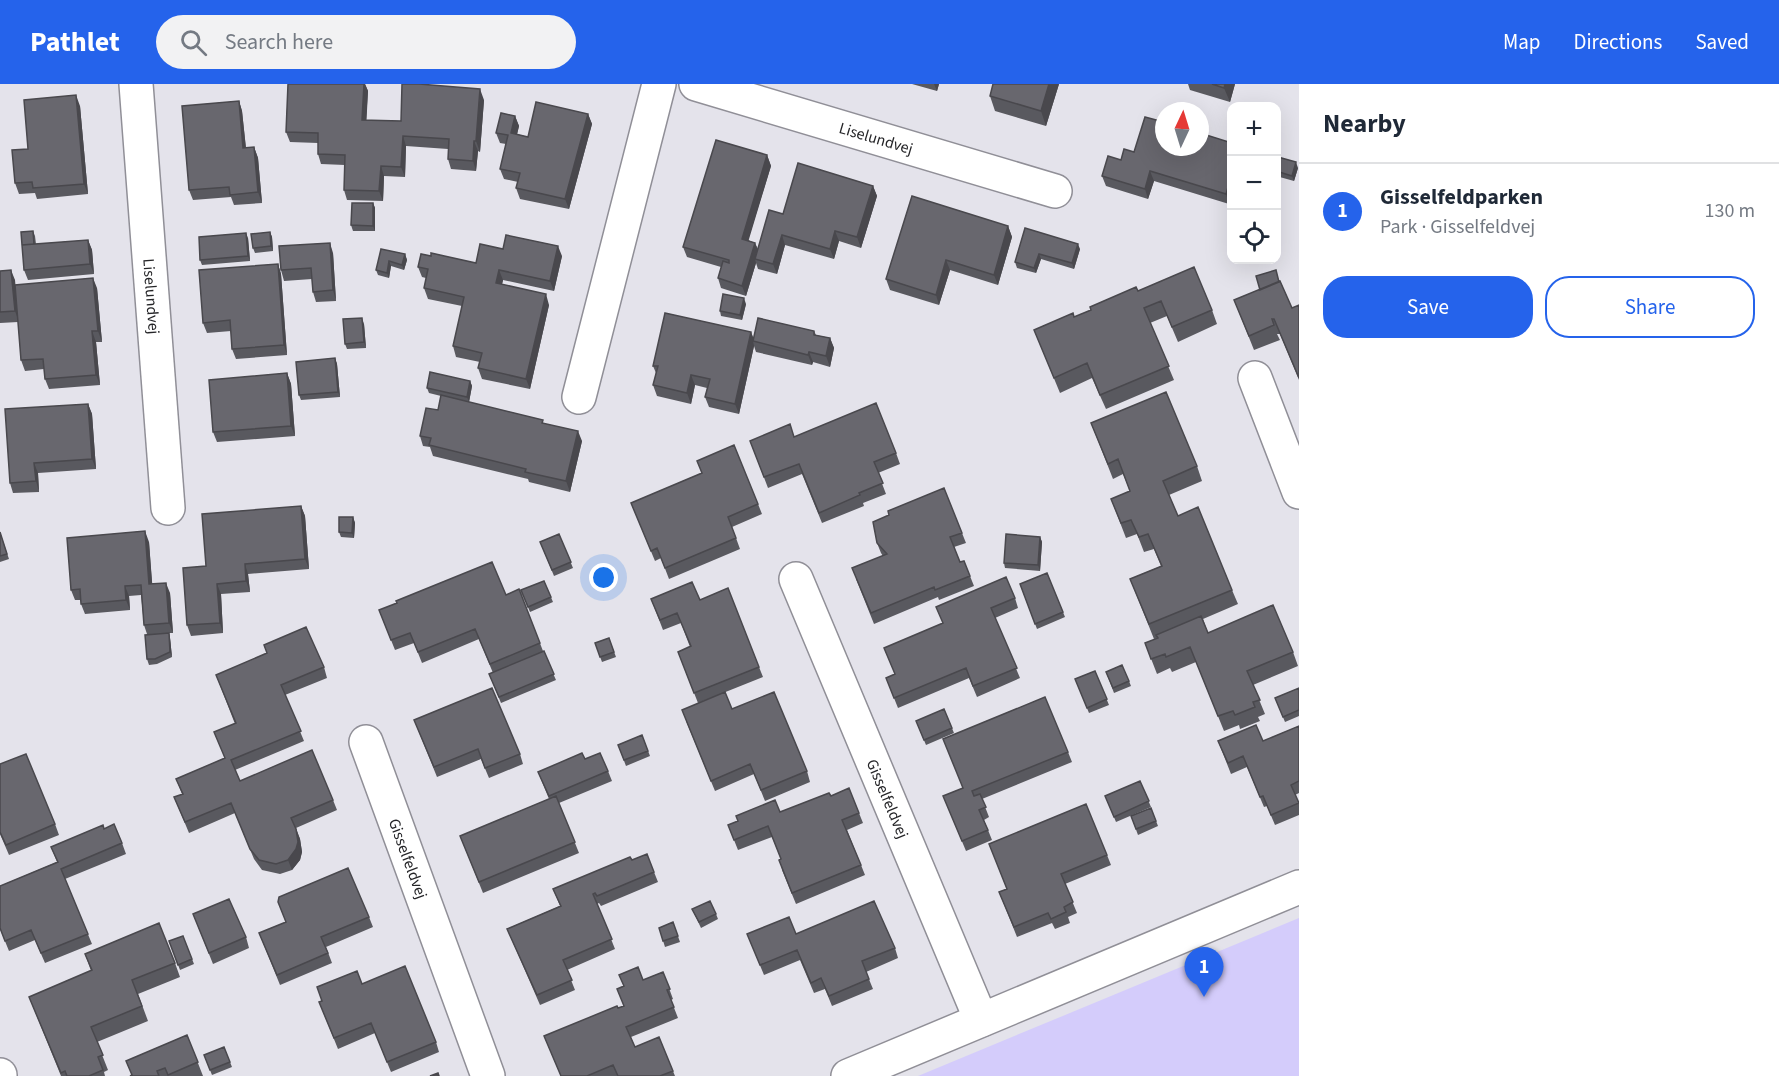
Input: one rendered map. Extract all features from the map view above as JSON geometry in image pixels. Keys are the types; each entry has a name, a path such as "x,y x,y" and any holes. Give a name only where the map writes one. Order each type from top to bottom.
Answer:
{"street":[{"name":"Liselundvej","path":"136,84 168,508"},
{"path":"579,397 659,84"},
{"name":"Liselundvej","path":"696,84 1055,191"},
{"path":"1255,378 1299,492"},
{"name":"Gisselfeldvej","path":"796,579 981,1020"},
{"name":"Gisselfeldvej","path":"366,742 488,1076"},
{"path":"848,1076 1299,887"}],"shaded area":[{"path":"1299,918 1299,1076 918,1076"}],"building":[{"path":"288,84 364,84 362,120 401,121 402,84 480,89 473,161 448,159 449,139 403,136 401,167 381,166 379,191 344,190 345,155 318,154 318,133 286,132"},
{"path":"993,84 1049,84 1041,111 990,96"},
{"path":"1212,84 1225,84 1224,88"},
{"path":"76,95 84,184 33,188 32,182 15,183 12,150 28,149 24,100"},
{"path":"239,101 243,148 254,147 258,192 230,195 229,187 189,190 182,106"},
{"path":"536,102 588,114 565,199 516,188 520,173 500,169 508,135 496,133 501,113 515,116 511,133 528,137"},
{"path":"1145,117 1155,120 1155,156 1209,156 1209,136 1227,141 1226,194 1150,171 1145,189 1102,176 1108,156 1121,160 1124,149 1134,152"},
{"path":"716,140 767,155 742,239 755,243 742,286 718,278 723,261 729,263 729,260 683,247"},
{"path":"1281,158 1296,162 1292,176 1281,173"},
{"path":"798,163 873,186 857,237 835,231 830,249 782,235 773,264 755,259 769,210 783,214"},
{"path":"912,196 1008,226 994,275 946,260 936,295 886,279"},
{"path":"352,203 373,203 373,226 351,225"},
{"path":"1025,228 1078,244 1072,263 1039,254 1034,268 1015,262"},
{"path":"33,231 34,244 22,245 21,232"},
{"path":"270,232 271,246 253,248 251,234"},
{"path":"246,233 248,256 200,260 199,237"},
{"path":"506,235 558,246 550,281 499,270 496,283 546,294 526,379 478,368 482,353 453,346 464,297 424,288 428,269 418,267 421,254 431,256 431,253 476,263 480,244 503,249"},
{"path":"88,240 90,264 24,270 22,245"},
{"path":"330,243 333,290 313,292 311,268 281,270 279,246"},
{"path":"381,249 405,254 402,265 389,261 387,273 376,270"},
{"path":"278,264 284,345 232,349 230,320 203,323 199,270"},
{"path":"1194,267 1212,310 1172,327 1161,301 1144,308 1169,366 1100,395 1087,363 1054,378 1034,330 1073,313 1074,317 1091,310 1090,307 1136,287 1138,291"},
{"path":"11,270 15,311 0,312 0,271"},
{"path":"1276,270 1279,282 1260,290 1256,276"},
{"path":"93,278 98,331 92,331 96,375 45,379 43,359 21,360 15,285"},
{"path":"1280,281 1292,308 1299,305 1299,378 1274,319 1272,319 1274,325 1249,336 1234,300"},
{"path":"723,294 744,298 740,315 720,311"},
{"path":"665,313 751,332 735,404 705,397 710,379 691,375 687,393 653,385 658,366 653,366"},
{"path":"362,318 364,342 345,344 343,319"},
{"path":"758,318 814,331 814,335 830,338 826,356 809,352 808,355 753,341"},
{"path":"335,358 338,392 299,395 296,362"},
{"path":"430,372 470,381 467,397 427,388"},
{"path":"287,373 291,426 213,432 209,380"},
{"path":"1166,392 1197,466 1163,481 1178,516 1198,507 1232,590 1149,624 1130,579 1162,566 1148,534 1139,537 1131,520 1121,523 1111,499 1130,491 1118,459 1108,464 1091,423"},
{"path":"441,395 578,431 566,481 429,445 431,438 420,436 426,408 438,410"},
{"path":"876,403 896,453 874,462 883,483 819,513 799,464 764,477 750,441 790,424 794,437"},
{"path":"88,404 92,459 34,463 36,481 10,483 5,409"},
{"path":"734,445 758,504 728,517 736,538 665,568 657,548 651,551 631,503 702,473 697,461"},
{"path":"944,488 962,533 950,537 960,562 964,561 970,576 935,590 934,587 871,613 852,568 887,554 877,543 873,522 889,515 888,511"},
{"path":"301,506 305,559 245,564 246,581 217,584 220,623 187,625 183,568 206,566 202,514"},
{"path":"339,517 353,517 352,533 339,532"},
{"path":"145,531 149,584 166,583 169,623 144,625 141,585 125,586 126,600 81,604 80,589 71,590 67,538"},
{"path":"0,532 7,554 0,556"},
{"path":"559,534 571,562 552,570 540,542"},
{"path":"1006,534 1040,537 1038,565 1004,563"},
{"path":"492,562 506,595 519,589 540,643 490,664 475,629 418,652 410,633 391,640 379,610"},
{"path":"1047,573 1063,612 1035,624 1020,584"},
{"path":"1006,577 1015,598 991,608 1017,668 973,686 966,668 894,698 886,678 895,674 884,648 943,623 936,607"},
{"path":"544,581 551,597 528,607 521,590"},
{"path":"692,582 700,600 728,588 759,667 694,693 678,652 691,646 677,613 660,620 651,599"},
{"path":"1273,605 1293,652 1247,671 1260,700 1253,702 1255,707 1235,715 1233,711 1218,716 1190,647 1166,657 1165,654 1151,659 1145,643 1158,638 1156,635 1201,616 1208,633"},
{"path":"306,627 324,667 281,685 301,731 231,760 240,781 312,750 333,800 291,818 296,829 298,842 296,849 288,860 276,864 259,860 250,849 231,803 185,822 174,797 183,794 176,779 225,758 214,732 236,723 216,675 267,653 264,645"},
{"path":"169,633 170,652 155,659 147,659 145,635"},
{"path":"609,638 614,652 600,657 595,643"},
{"path":"544,651 554,674 499,697 489,674"},
{"path":"1122,665 1129,681 1113,688 1106,672"},
{"path":"1095,671 1107,699 1087,708 1075,679"},
{"path":"492,688 520,754 485,768 478,749 434,767 414,720"},
{"path":"1299,688 1299,710 1283,717 1275,698"},
{"path":"725,692 732,709 774,692 807,771 761,790 750,764 711,781 682,710"},
{"path":"1045,697 1068,752 972,791 974,796 980,794 986,807 979,810 988,830 962,841 943,796 963,788 943,739"},
{"path":"944,709 952,728 924,740 916,721"},
{"path":"1256,725 1263,741 1299,726 1299,781 1291,785 1299,803 1271,815 1263,796 1260,797 1243,756 1228,763 1218,741"},
{"path":"642,735 648,751 624,760 618,745"},
{"path":"582,753 585,759 600,753 608,771 549,796 538,772"},
{"path":"26,754 55,824 6,845 0,832 0,764"},
{"path":"1140,781 1149,801 1114,817 1105,796"},
{"path":"849,788 859,813 842,820 861,865 792,893 768,826 734,840 728,825 738,821 736,816 775,800 780,812 829,793 831,796"},
{"path":"556,796 575,842 479,882 460,836"},
{"path":"1086,804 1107,855 1061,874 1073,902 1064,907 1066,912 1051,919 1048,913 1014,927 999,892 1007,889 989,844"},
{"path":"1151,808 1156,821 1136,829 1131,816"},
{"path":"114,824 122,843 61,869 88,934 41,953 31,930 5,941 0,928 0,886 58,862 51,847 103,825 104,829"},
{"path":"647,854 654,872 597,896 593,894 612,939 563,960 572,980 537,995 507,929 561,906 553,889 630,857 632,860"},
{"path":"348,868 369,917 321,937 328,953 277,975 259,933 286,922 278,902 279,897"},
{"path":"229,899 246,937 209,953 193,914"},
{"path":"710,901 716,914 699,922 692,909"},
{"path":"874,901 895,948 862,961 869,979 829,996 821,978 811,983 797,950 760,965 747,934 789,917 796,934"},
{"path":"673,922 678,936 663,941 659,928"},
{"path":"159,923 175,963 132,980 142,1006 91,1027 103,1055 98,1057 103,1070 89,1076 67,1076 65,1071 61,1073 29,997 92,970 85,954"},
{"path":"183,936 192,959 178,965 169,941"},
{"path":"405,966 436,1042 387,1062 371,1023 334,1038 319,1002 322,1001 317,987 357,971 362,984"},
{"path":"638,967 643,980 663,972 674,1007 626,1027 635,1047 659,1037 673,1071 660,1076 618,1076 613,1065 587,1076 561,1076 544,1036 617,1006 618,1008 624,1006 617,989 624,986 619,975"},
{"path":"187,1035 198,1062 168,1075 165,1068 157,1071 159,1076 130,1076 132,1075 126,1061"},
{"path":"224,1047 230,1062 210,1070 204,1055"}],"place":[{"name":"Gisselfeldparken","path":"1204,997"}]}
